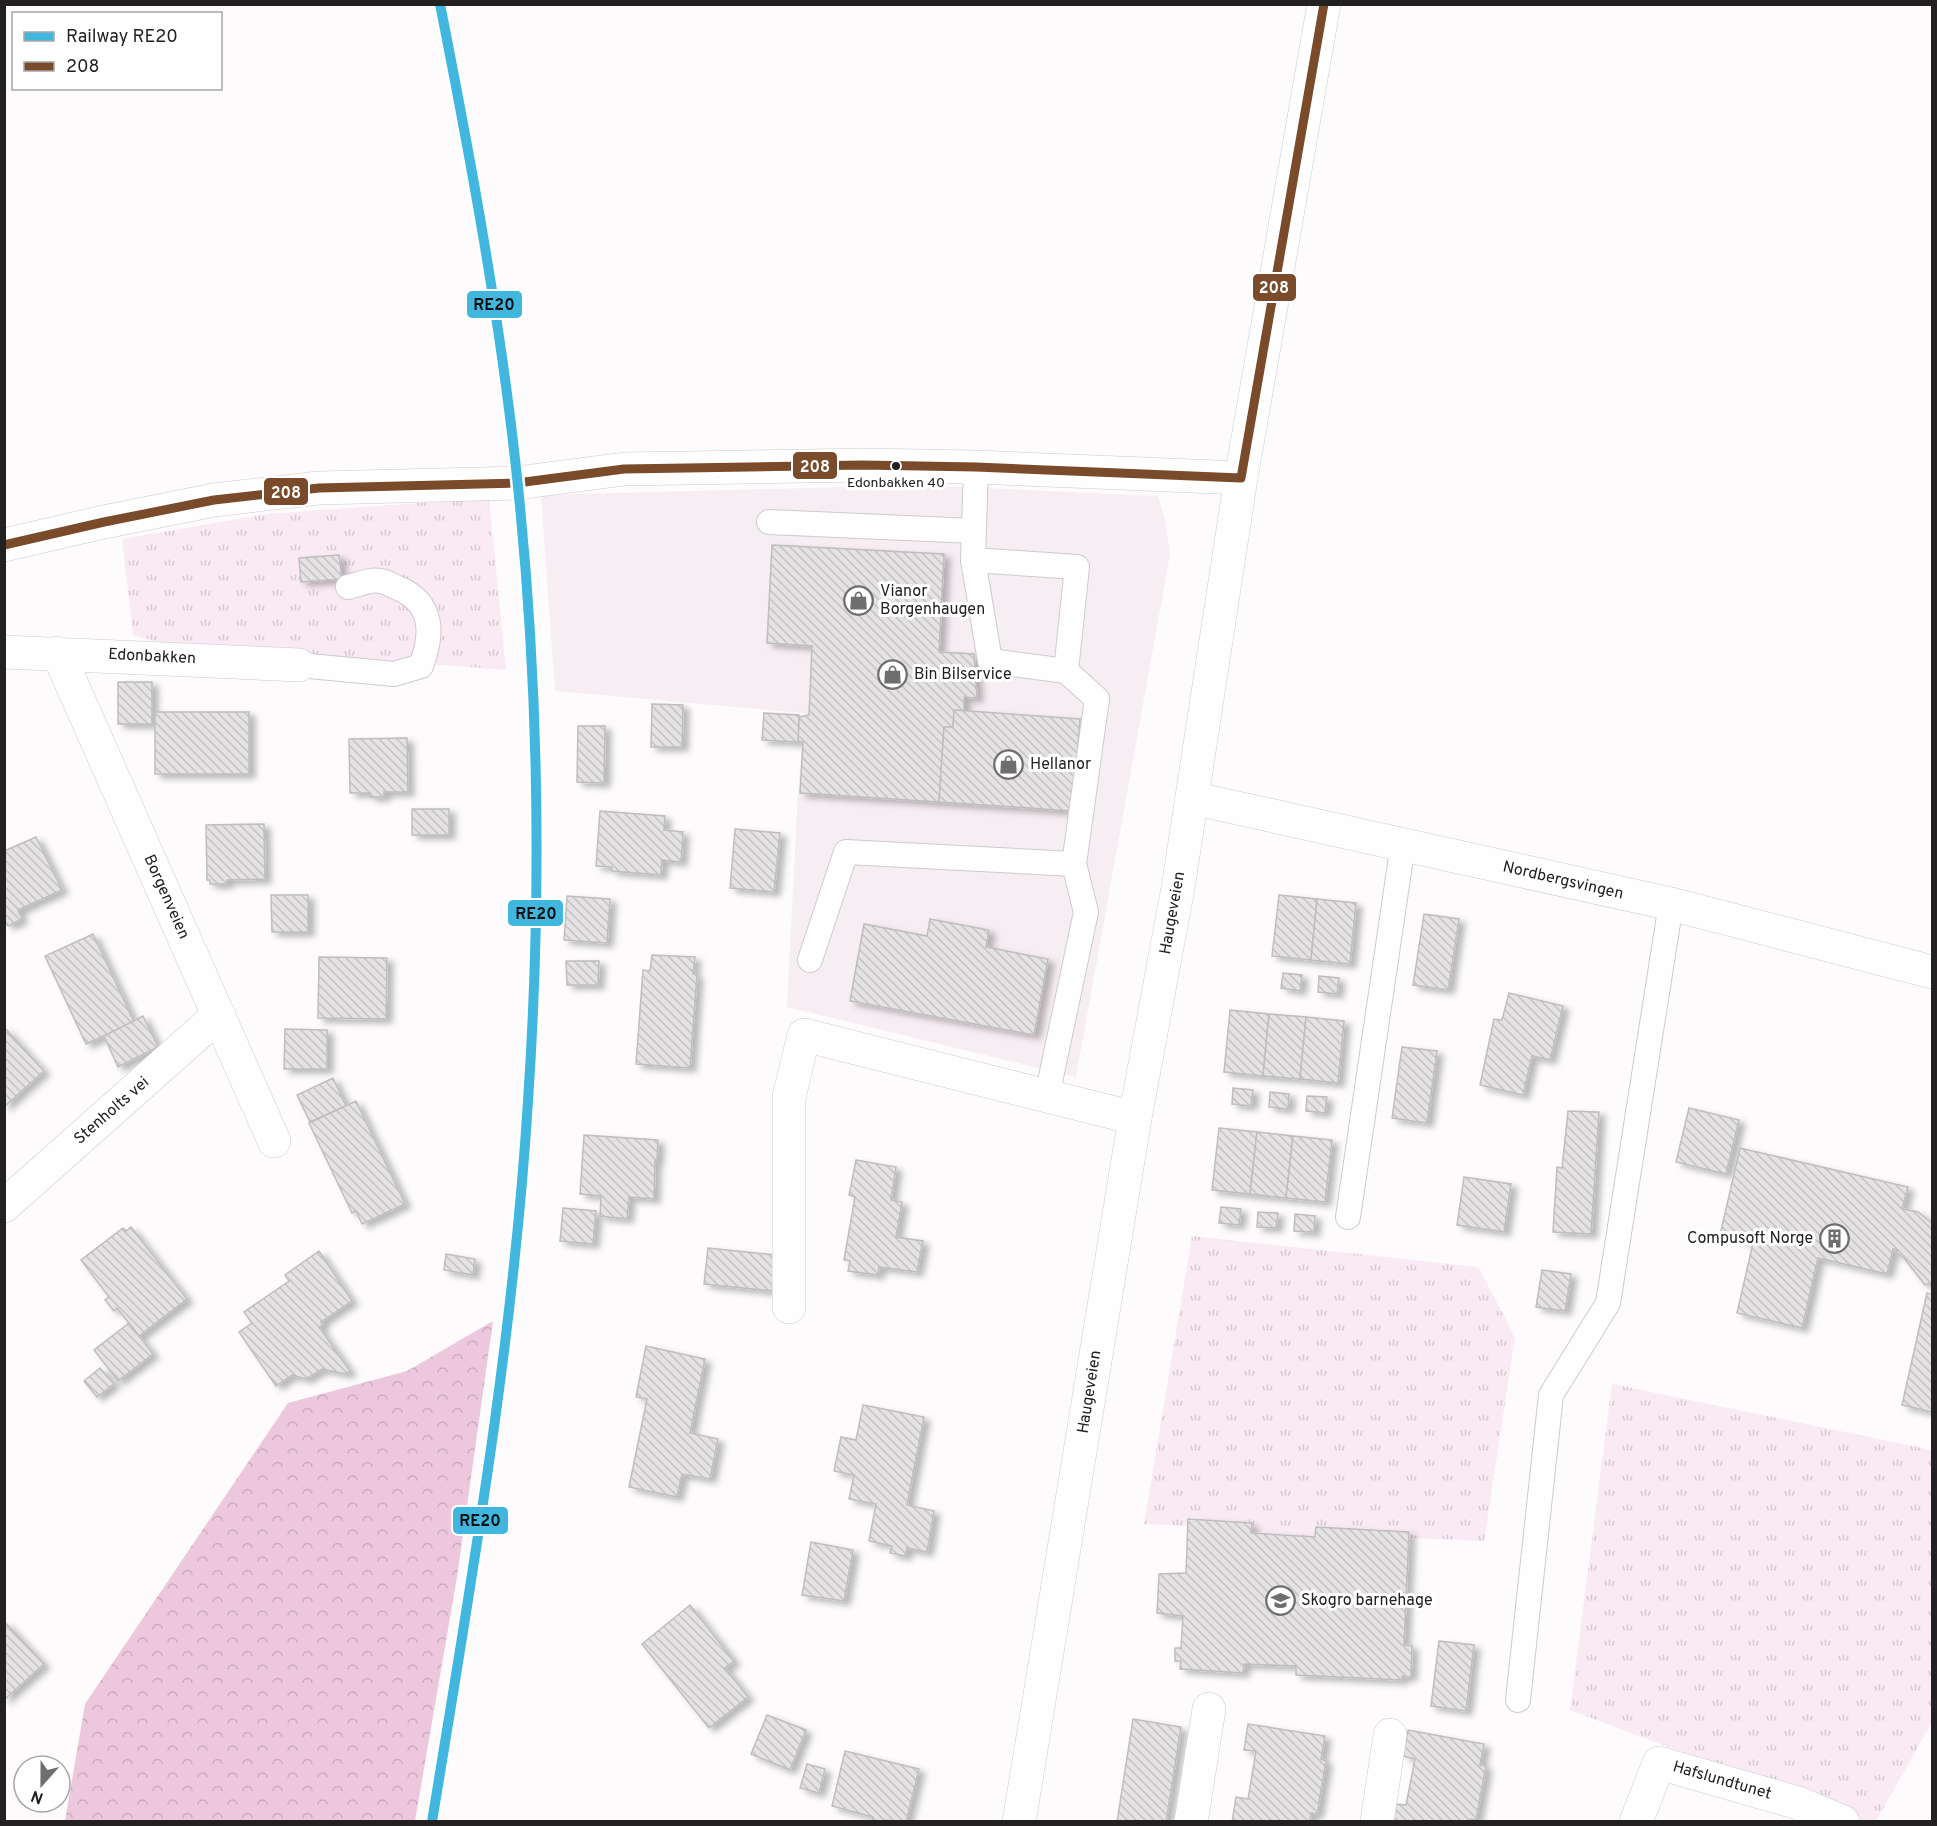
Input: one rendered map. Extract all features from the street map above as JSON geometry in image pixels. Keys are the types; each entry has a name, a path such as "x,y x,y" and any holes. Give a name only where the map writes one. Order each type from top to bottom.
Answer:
{"street":[{"name":"Haugeveien","path":"1019,1821 1135,1118 1178,888 1241,478 1324,4"},
{"path":"7,539 214,500 319,488 517,483 624,469 862,465 976,467 1241,478"},
{"name":"Edonbakken","path":"4,652 299,664"},
{"name":"Borgenveien","path":"58,653 274,1141"},
{"name":"Nordbergsvingen","path":"1192,798 1671,904 1932,972"},
{"name":"Stenholts vei","path":"4,1206 219,1015"},
{"path":"789,1307 789,1097 804,1035 1135,1118"},
{"path":"1191,1821 1209,1709"},
{"path":"1377,1821 1390,1735"},
{"name":"Hafslundtunet","path":"1636,1821 1659,1763 1798,1803 1843,1821"}],"lane":[{"path":"976,467 973,560 990,661 1066,671 1097,699 1074,864 1086,912 1047,1096"},
{"path":"769,522 974,531"},
{"path":"973,560 1077,567 1066,671"},
{"path":"299,664 394,674 421,666 427,649 429,628 422,604 406,591 380,580 348,587"},
{"path":"1348,1217 1403,844"},
{"path":"810,960 846,852 1074,864"},
{"path":"1518,1700 1551,1395 1608,1303 1671,904"}],"shaded area":[{"path":"919,485 1158,496 1165,520 1170,554 1076,1077 787,1007 798,792 805,713 555,691 541,495"}],"green space":[{"path":"489,498 506,670 163,643 133,635 122,539 267,514"},
{"path":"1192,1236 1478,1267 1515,1337 1484,1541 1411,1538 1410,1531 1317,1526 1316,1537 1251,1532 1251,1522 1191,1518 1190,1526 1144,1524"},
{"path":"493,1321 457,1577 415,1821 65,1821 66,1814 72,1814 72,1780 85,1704 288,1403 407,1371"},
{"path":"1612,1384 1932,1450 1932,1722 1876,1821 1865,1821 1570,1710"}],"building":[{"name":"Bin Bilservice","path":"772,545 944,554 939,652 974,654 977,698 964,697 964,711 954,710 953,727 944,727 939,802 800,793 803,742 798,741 799,717 809,715 812,646 767,643"},
{"path":"339,555 342,579 301,582 299,558"},
{"path":"118,682 152,682 152,724 118,724"},
{"path":"652,704 683,705 682,747 651,747"},
{"name":"Hellanor","path":"954,710 1080,719 1073,811 939,802 944,727 953,727"},
{"path":"155,712 249,712 249,774 155,774"},
{"path":"764,713 799,715 798,742 762,740"},
{"path":"578,726 605,726 604,783 577,782"},
{"path":"407,738 408,792 384,792 384,797 370,797 370,793 350,793 349,739"},
{"path":"412,809 449,809 449,835 412,835"},
{"path":"600,811 665,816 664,830 683,832 681,862 662,860 661,875 612,871 612,867 596,866"},
{"path":"264,824 265,879 227,880 227,884 210,884 210,880 207,880 206,825"},
{"path":"735,829 780,833 774,892 730,888"},
{"path":"36,837 62,890 18,910 22,919 8,926 4,919 4,851"},
{"path":"271,895 308,895 308,932 272,932"},
{"path":"1279,895 1317,899 1311,960 1272,956"},
{"path":"567,896 610,899 607,943 564,940"},
{"path":"1317,899 1356,903 1350,964 1311,960"},
{"path":"1424,914 1459,919 1448,990 1413,985"},
{"path":"930,919 989,930 986,947 1048,959 1034,1035 850,1001 864,924 927,936"},
{"path":"93,934 134,1022 86,1044 45,956"},
{"path":"652,955 695,957 693,974 697,975 690,1068 636,1064 643,970 650,971"},
{"path":"319,957 387,958 386,1019 318,1018"},
{"path":"566,961 599,961 598,985 567,985"},
{"path":"1283,973 1302,975 1300,991 1281,988"},
{"path":"1319,976 1339,978 1337,994 1318,992"},
{"path":"1509,993 1563,1006 1550,1060 1532,1056 1523,1095 1480,1085 1494,1019 1502,1020"},
{"path":"1230,1010 1269,1014 1263,1076 1224,1072"},
{"path":"1269,1014 1306,1017 1300,1079 1263,1076"},
{"path":"143,1016 158,1047 118,1067 104,1036"},
{"path":"1306,1017 1344,1021 1338,1083 1300,1079"},
{"path":"4,1027 44,1071 4,1107"},
{"path":"285,1029 327,1030 327,1069 284,1069"},
{"path":"1402,1047 1437,1051 1427,1123 1392,1118"},
{"path":"333,1078 346,1106 310,1122 297,1095"},
{"path":"1233,1088 1253,1090 1251,1106 1232,1104"},
{"path":"1270,1092 1289,1094 1288,1109 1269,1107"},
{"path":"1307,1096 1327,1097 1325,1113 1306,1111"},
{"path":"356,1101 405,1204 362,1224 356,1211 352,1213 309,1123"},
{"path":"1689,1108 1739,1120 1726,1174 1676,1162"},
{"path":"1568,1111 1599,1112 1591,1234 1553,1232 1557,1167 1562,1168"},
{"path":"1219,1128 1257,1132 1250,1194 1212,1190"},
{"path":"1257,1132 1293,1136 1286,1198 1250,1194"},
{"path":"584,1135 658,1140 654,1199 629,1197 627,1219 600,1216 601,1196 580,1194"},
{"path":"1293,1136 1332,1140 1325,1202 1286,1198"},
{"name":"Compusoft Norge","path":"1740,1148 1908,1187 1902,1209 1918,1212 1932,1223 1932,1289 1930,1283 1925,1285 1904,1258 1896,1252 1898,1250 1893,1249 1887,1274 1818,1258 1802,1328 1737,1313 1753,1243 1720,1235"},
{"path":"856,1160 896,1167 891,1200 902,1202 896,1237 923,1241 917,1272 879,1267 878,1275 848,1271 850,1261 844,1260 855,1197 849,1195"},
{"path":"1464,1177 1511,1184 1504,1232 1457,1225"},
{"path":"1221,1207 1241,1209 1239,1225 1219,1223"},
{"path":"563,1208 596,1211 593,1244 560,1241"},
{"path":"1258,1212 1278,1213 1276,1228 1257,1227"},
{"path":"1295,1214 1315,1216 1314,1232 1294,1231"},
{"path":"131,1227 187,1299 139,1336 117,1308 114,1311 105,1300 109,1297 81,1260 123,1228 126,1231"},
{"path":"708,1248 776,1255 772,1291 704,1284"},
{"path":"319,1251 352,1301 321,1322 323,1325 319,1327 350,1371 346,1374 322,1369 306,1379 292,1375 276,1386 239,1332 252,1323 244,1312 289,1281 285,1275"},
{"path":"446,1254 475,1259 473,1275 444,1270"},
{"path":"1542,1270 1571,1274 1565,1311 1536,1307"},
{"path":"1927,1293 1932,1294 1932,1412 1902,1405"},
{"path":"129,1323 153,1354 118,1381 94,1350"},
{"path":"646,1346 705,1359 690,1433 718,1439 710,1479 682,1474 677,1497 629,1487 647,1399 636,1397"},
{"path":"100,1368 114,1384 97,1397 84,1381"},
{"path":"863,1405 924,1417 907,1505 934,1511 927,1552 907,1548 905,1556 890,1553 892,1546 869,1541 876,1504 849,1499 854,1475 834,1471 841,1437 856,1440"},
{"path":"1188,1519 1252,1523 1251,1533 1315,1537 1316,1527 1409,1532 1404,1645 1412,1646 1411,1677 1402,1676 1402,1680 1296,1675 1296,1666 1244,1664 1243,1673 1180,1669 1181,1661 1175,1661 1175,1648 1181,1648 1183,1616 1157,1613 1159,1574 1186,1573"},
{"path":"811,1542 853,1550 844,1601 802,1595"},
{"path":"690,1605 734,1661 725,1668 748,1697 709,1728 642,1644"},
{"path":"4,1621 44,1664 4,1700"},
{"path":"1439,1641 1474,1645 1466,1711 1431,1706"},
{"path":"767,1715 806,1730 790,1770 751,1754"},
{"path":"1133,1719 1181,1727 1166,1822 1117,1822"},
{"path":"1248,1724 1325,1736 1321,1759 1326,1761 1317,1814 1311,1813 1310,1822 1232,1822 1236,1797 1248,1799 1256,1751 1244,1750"},
{"path":"1408,1730 1484,1744 1480,1765 1486,1766 1476,1820 1471,1819 1470,1822 1393,1822 1396,1804 1406,1805 1415,1759 1403,1756"},
{"path":"845,1751 919,1769 906,1822 884,1820 884,1822 872,1822 873,1817 832,1806"},
{"path":"807,1764 825,1769 819,1793 800,1788"}],"rail line":[{"name":"RE20","path":"432,1822 489,1463 512,1282 528,1101 536,867 534,711 517,477 484,240 440,4"}],"transit line":[{"name":"208","path":"4,545 214,500 319,488 517,483 624,469 862,465 976,467 1241,478 1324,4"}],"place":[{"name":"Edonbakken 40","path":"896,466"},
{"name":"Vianor Borgenhaugen","path":"859,601"},
{"name":"Bin Bilservice","path":"893,675"},
{"name":"Hellanor","path":"1009,765"},
{"name":"Compusoft Norge","path":"1834,1239"},
{"name":"Skogro barnehage","path":"1280,1601"}]}
